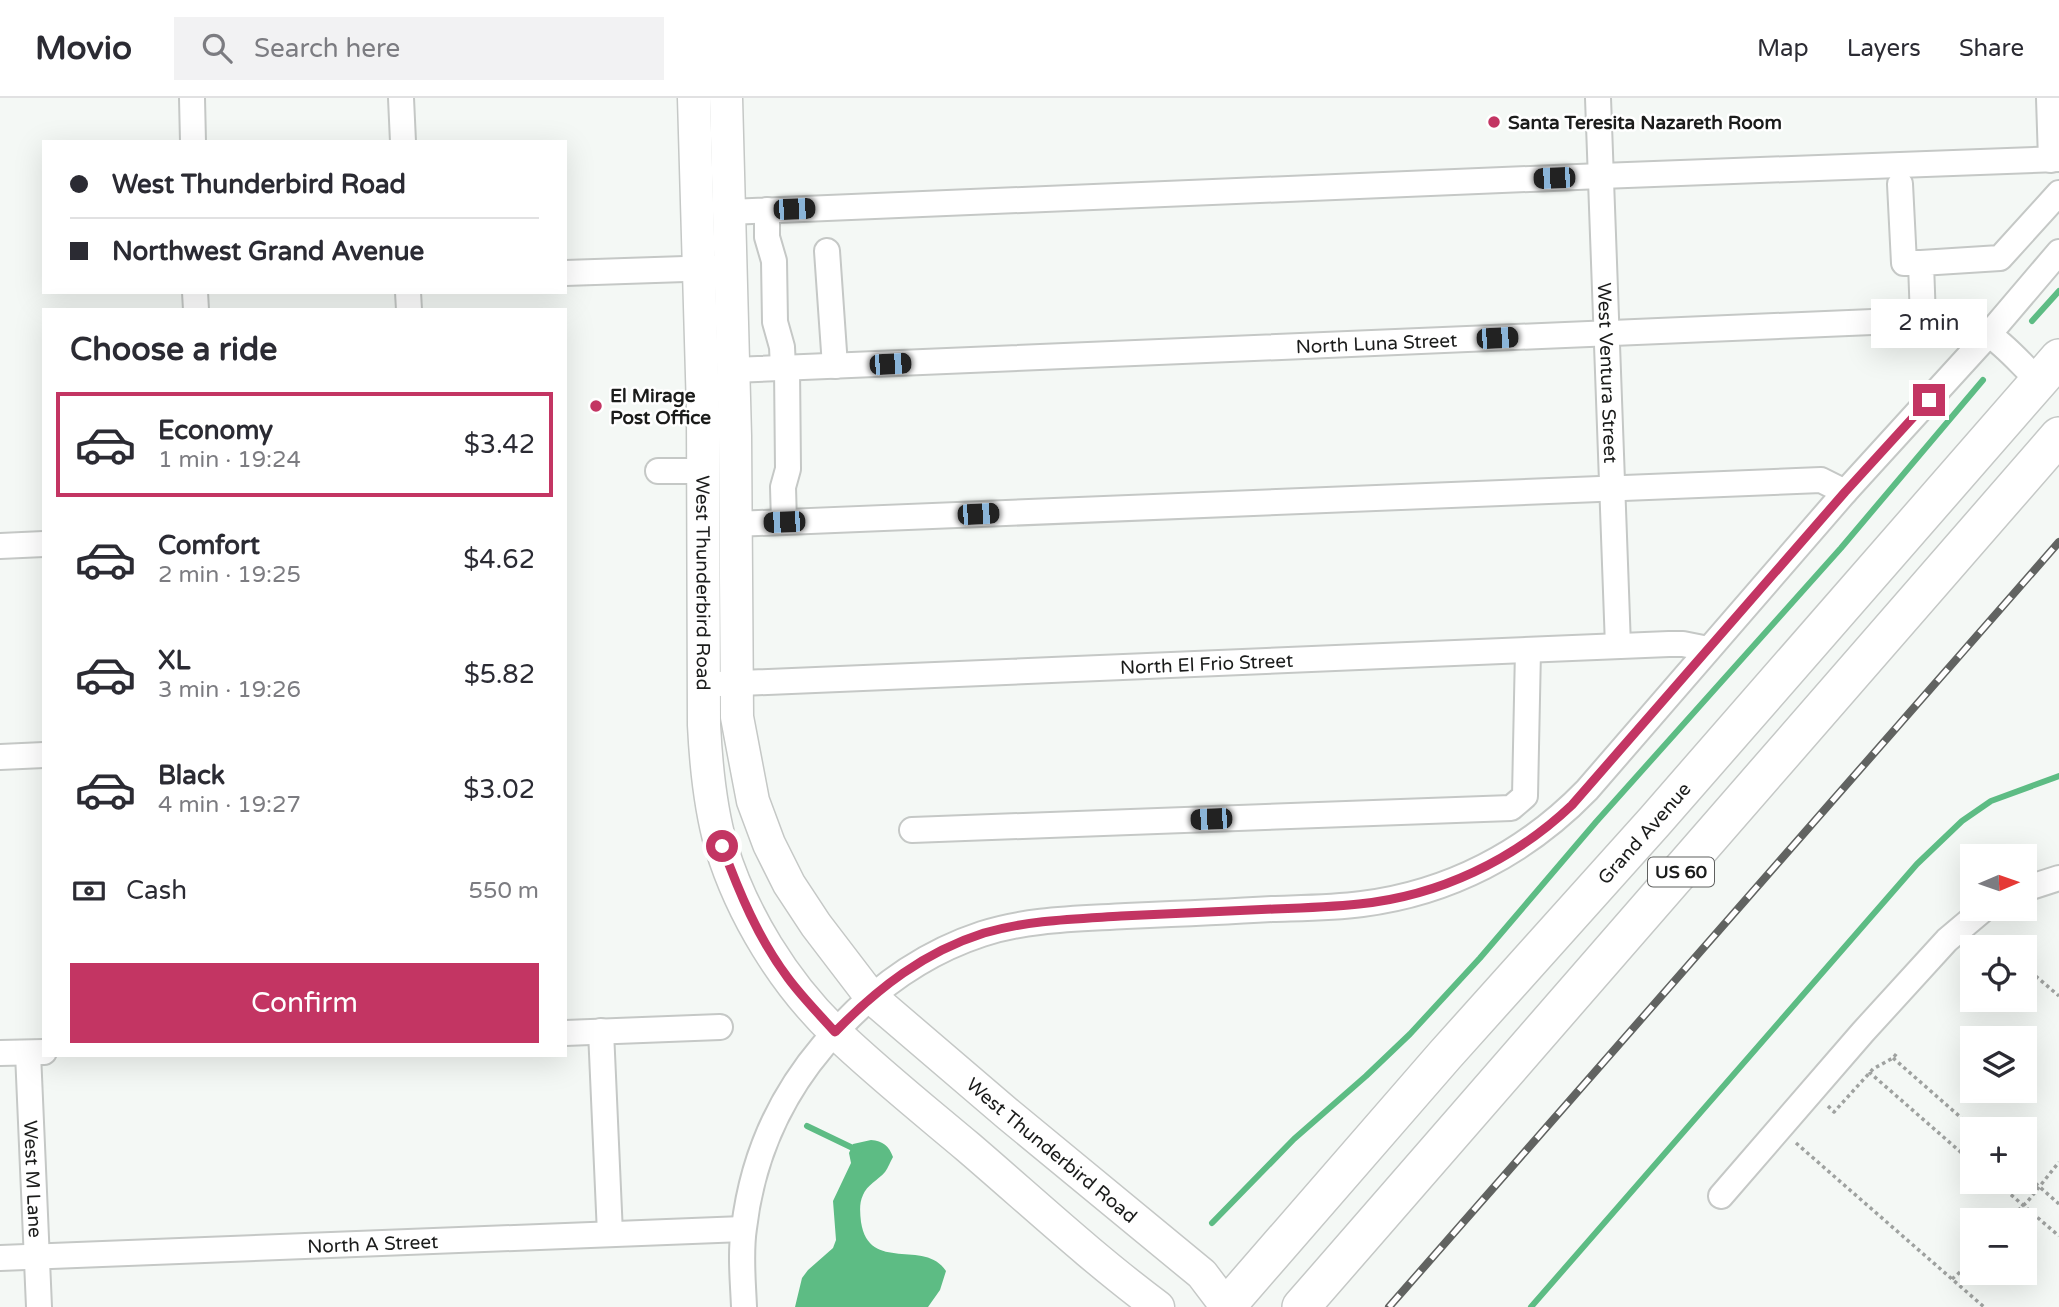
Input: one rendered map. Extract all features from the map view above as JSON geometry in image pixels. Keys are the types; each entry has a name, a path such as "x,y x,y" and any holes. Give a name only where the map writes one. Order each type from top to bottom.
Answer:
{"highway":[{"name":"Grand Avenue","path":"1227,1307 1445,1055 1656,821 2049,370"},
{"name":"US 60","path":"1301,1307 2059,436"}],"main road":[{"name":"West Thunderbird Road","path":"694,98 704,471 706,770 722,846 746,905 771,952 788,978 835,1032 1051,1219 1158,1307"},
{"name":"West Thunderbird Road","path":"726,98 733,370 737,717 753,801 769,844 789,884 816,925 872,997 1009,1115 1202,1274 1227,1307"}],"street":[{"path":"192,98 193,140"},
{"path":"401,98 403,140"},
{"name":"West Ventura Street","path":"1598,98 1618,646"},
{"path":"729,212 2055,160 2049,98"},
{"path":"1900,184 1904,263 2000,258 2059,193"},
{"path":"767,210 767,237 774,261 775,322 785,368 788,469 783,487 784,522"},
{"path":"827,251 835,366"},
{"path":"744,1307 743,1229 754,1173 777,1112 806,1065 835,1032 902,972 932,955 981,934 1008,927 1060,919 1359,904 1409,895 1466,876 1511,853 1555,821 1587,790 1845,492 1990,333 2059,252"},
{"path":"2004,254 2036,279"},
{"path":"1921,262 1923,320"},
{"path":"567,272 730,268"},
{"name":"North Luna Street","path":"733,370 1923,320 1964,321 1990,333 2049,370"},
{"path":"658,471 704,471"},
{"path":"735,524 1821,480 1845,492"},
{"path":"0,546 42,544"},
{"name":"North El Frio Street","path":"704,684 1618,646 1683,644 1708,649"},
{"path":"912,830 1511,808 1525,796 1528,650"},
{"path":"0,743 0,757 42,755"},
{"path":"2037,885 2059,877"},
{"path":"1721,1196 1947,940 1970,921"},
{"path":"567,1033 720,1027"},
{"path":"601,1031 610,1234"},
{"path":"0,1054 36,1052"},
{"name":"West M Lane","path":"36,1052 39,1307"},
{"name":"North A Street","path":"0,1258 743,1229"}],"path":[{"path":"2037,977 2059,996"},
{"path":"1823,1105 1826,1104 1834,1112 1869,1072 1897,1054"},
{"path":"1893,1058 1960,1117"},
{"path":"1869,1072 1960,1152"},
{"path":"1793,1137 1793,1141 1984,1307"},
{"path":"2020,1208 2059,1162"},
{"path":"2039,1186 2059,1203"},
{"path":"2010,1194 2059,1236"},
{"path":"1952,1279 1960,1272"}],"shaded area":[{"path":"871,1140 885,1145 893,1157 885,1172 867,1188 862,1198 861,1222 866,1238 875,1247 886,1252 925,1257 937,1262 946,1271 940,1290 928,1307 795,1307 802,1278 833,1248 836,1240 833,1201 851,1163 849,1153 853,1144"}],"waterway":[{"path":"2032,321 2059,291"},
{"path":"1212,1223 1294,1139 1410,1034 1480,958 1596,822 1841,548 1983,380"},
{"path":"1531,1307 1917,864 1962,821 1991,801 2059,776"},
{"path":"807,1126 859,1151"}],"railway":[{"path":"1389,1307 2059,542"}],"place":[{"name":"Santa Teresita Nazareth Room","path":"1494,122"},
{"name":"El Mirage Post Office","path":"596,406"}],"route":[{"path":"722,846 746,905 771,952 788,978 835,1032 902,972 932,955 981,934 1008,927 1060,919 1359,904 1436,888 1466,876 1529,842 1572,805 1845,492 1929,400"}]}
